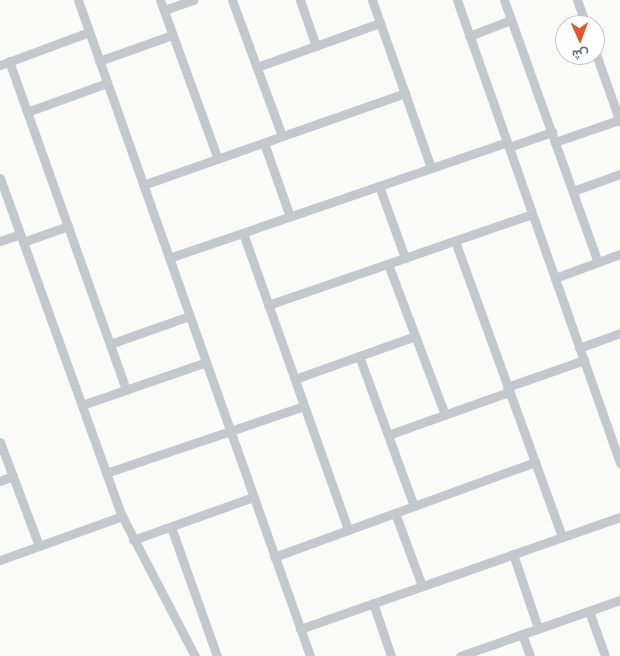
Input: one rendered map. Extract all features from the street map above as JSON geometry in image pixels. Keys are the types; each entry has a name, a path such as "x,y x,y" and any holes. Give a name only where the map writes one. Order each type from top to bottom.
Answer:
{"street":[{"path":"78,0 310,656"},
{"path":"160,0 218,159"},
{"path":"164,10 193,0"},
{"path":"232,0 282,136"},
{"path":"300,0 316,46"},
{"path":"372,0 431,168"},
{"path":"457,0 620,463"},
{"path":"504,0 598,262"},
{"path":"577,0 582,15"},
{"path":"470,36 511,20"},
{"path":"257,67 380,23"},
{"path":"89,32 4,63 27,112 126,390"},
{"path":"99,60 172,34"},
{"path":"555,142 620,121 600,65"},
{"path":"27,112 107,83"},
{"path":"143,185 405,93"},
{"path":"169,258 431,168 552,132"},
{"path":"264,143 290,217"},
{"path":"573,191 620,174"},
{"path":"0,178 122,516 195,656"},
{"path":"379,186 404,258"},
{"path":"268,305 532,214"},
{"path":"0,241 22,238 68,226"},
{"path":"243,233 348,530"},
{"path":"455,241 562,537"},
{"path":"555,278 620,254"},
{"path":"388,264 445,415"},
{"path":"110,344 189,316"},
{"path":"579,348 620,333"},
{"path":"294,379 415,336"},
{"path":"359,356 414,506"},
{"path":"388,435 445,415 584,360"},
{"path":"82,405 206,362"},
{"path":"106,473 304,406"},
{"path":"0,442 38,546"},
{"path":"274,557 535,462"},
{"path":"0,480 13,476"},
{"path":"133,540 253,497"},
{"path":"395,513 422,586"},
{"path":"0,560 122,516"},
{"path":"300,629 620,517"},
{"path":"171,527 217,656"},
{"path":"513,554 538,628"},
{"path":"460,656 620,600"},
{"path":"373,603 391,656"},
{"path":"589,611 604,656"},
{"path":"522,634 530,656"}]}
